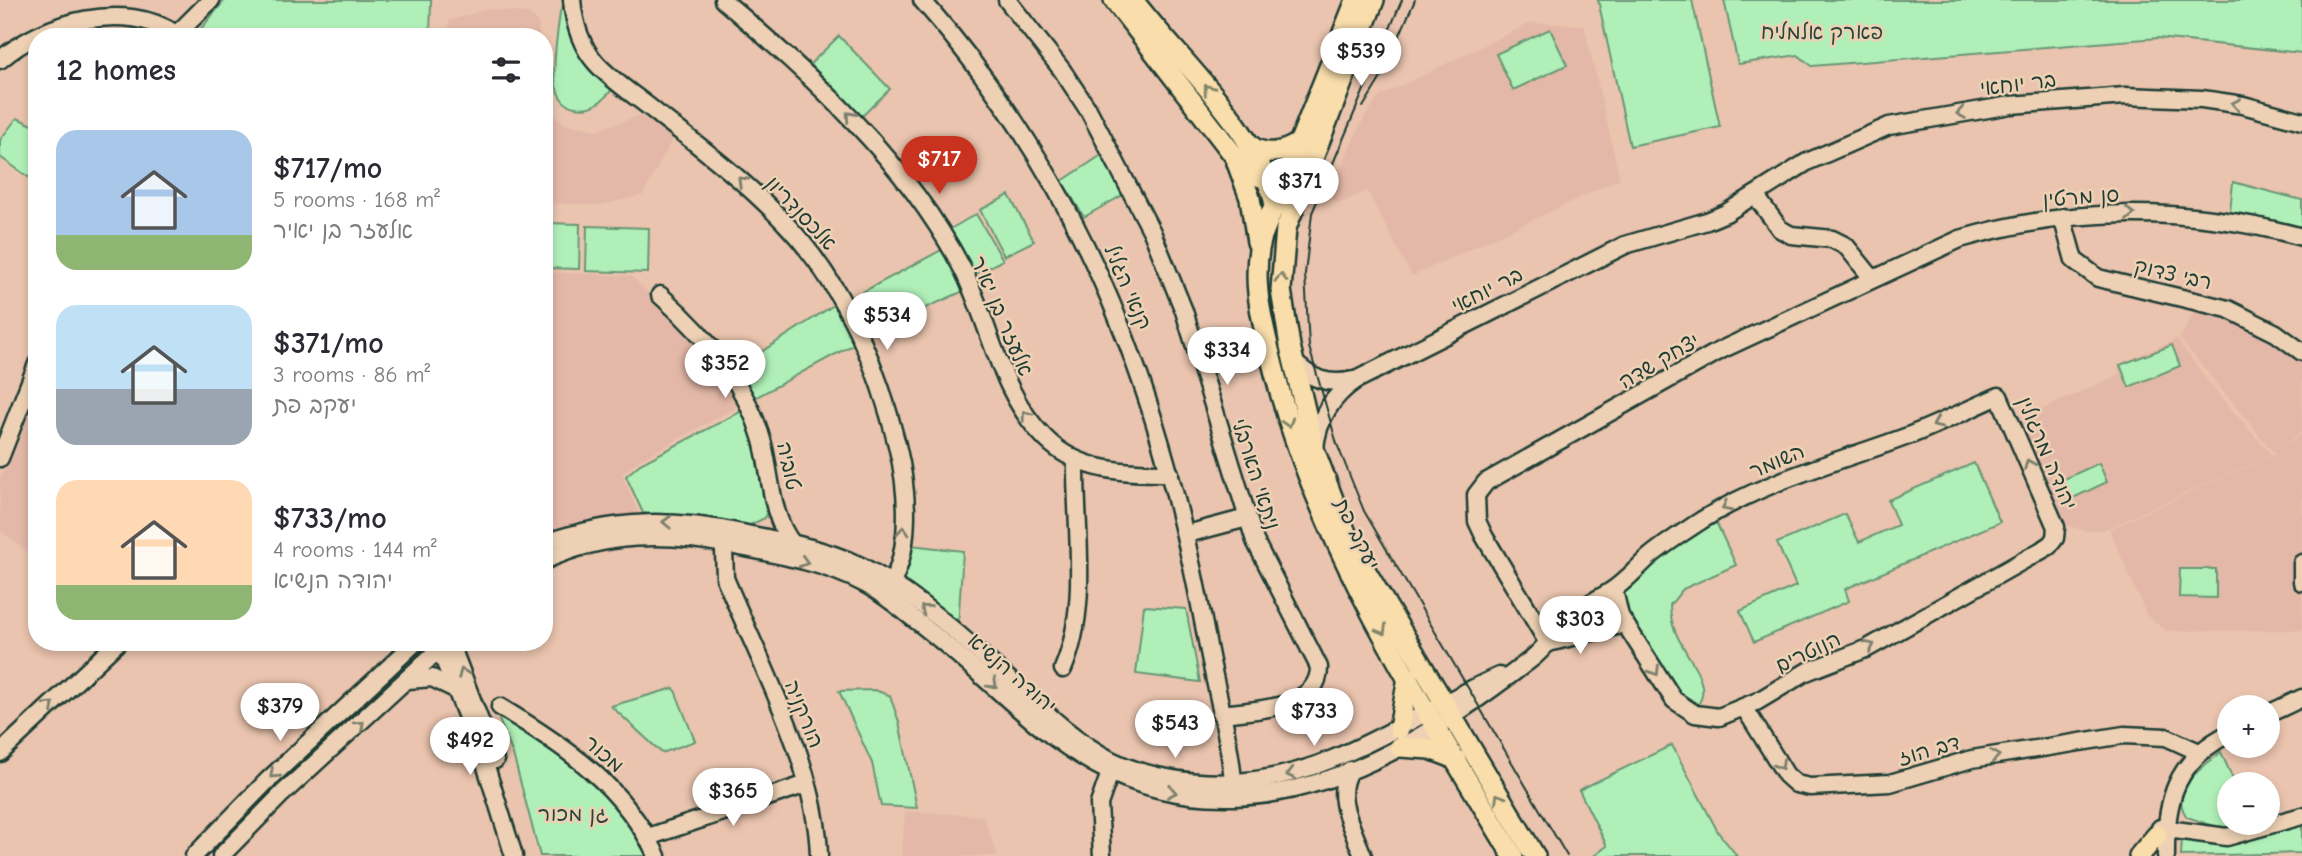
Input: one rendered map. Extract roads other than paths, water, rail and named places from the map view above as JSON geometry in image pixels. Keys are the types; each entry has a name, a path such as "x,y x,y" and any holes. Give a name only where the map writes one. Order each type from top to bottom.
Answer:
{"main road":[{"name":"יעקב פת","path":"1114,0 1240,148 1275,180 1275,201 1283,243"},
{"name":"יעקב פת","path":"1133,0 1184,57 1240,148"},
{"path":"1275,180 1298,144 1356,0"},
{"name":"יעקב פת","path":"1374,0 1289,218 1283,243 1281,290 1293,361 1315,452 1351,546 1440,715 1456,759 1513,856"},
{"path":"1258,253 1251,198 1240,148 1272,152 1298,144"},
{"path":"1275,180 1300,175 1312,161"},
{"name":"יעקב פת","path":"1275,201 1258,253 1256,279 1260,310 1281,400 1298,454 1336,547 1408,677 1440,715 1535,856"},
{"path":"1408,677 1399,738 1456,759"},
{"path":"2139,856 2163,827"}],"street":[{"path":"182,28 211,0"},
{"name":"אלכסנדריון","path":"572,0 577,29 596,63 717,159 784,222 825,271 877,373 900,457 905,500 901,551 888,589"},
{"name":"אלעזר בן יאיר","path":"723,0 843,109 917,198 962,268 1015,401 1047,440 1076,461 1121,471 1171,473"},
{"name":"קנאי הגליל","path":"922,0 1002,105 1076,223 1131,351 1171,473 1187,534 1234,790"},
{"name":"ניתאי הארבלי","path":"1007,0 1062,70 1089,111 1152,232 1188,324 1247,518 1264,562 1314,655 1319,679 1314,690 1281,705 1220,714"},
{"path":"49,28 67,19 121,7 163,22 169,28"},
{"path":"0,60 28,38"},
{"name":"בר יוחאי","path":"1315,452 1318,429 1330,403 1356,380 1615,249 1662,232 1707,222 1807,162 1878,130 2011,105 2102,97 2168,97 2230,103 2302,121"},
{"path":"1755,195 1780,229 1791,235 1832,239 1846,246 1872,278"},
{"name":"סן מרטין","path":"1872,278 1960,239 1997,228 2062,217 2165,213 2237,222 2302,237"},
{"name":"רבי צדוק","path":"2062,217 2068,248 2074,260 2098,278 2228,309 2276,333 2302,352"},
{"name":"יצחק שדה","path":"1548,643 1477,521 1476,495 1486,482 1721,350 1872,278"},
{"name":"טוביה","path":"660,295 718,356 748,404 765,450 777,512 792,544"},
{"name":"בר יוחאי","path":"1293,361 1321,381 1335,383 1356,380"},
{"path":"0,458 28,387"},
{"name":"יהודה מרגולין","path":"1999,396 2056,527"},
{"name":"השומר","path":"1548,643 1563,623 1592,601 1614,590 1651,554 1702,520 1765,487 1831,461 1907,436 1999,396"},
{"path":"1063,669 1072,648 1077,621 1076,461"},
{"name":"טוביה","path":"737,539 766,526 777,512"},
{"path":"1187,534 1247,518"},
{"name":"יהודה הנשיא","path":"553,540 633,522 688,522 888,589"},
{"name":"הנוטרים","path":"1614,590 1616,609 1667,691 1695,715 1719,717 1744,707 1806,672 1868,648 2049,546 2055,538 2056,527"},
{"name":"יהודה הנשיא","path":"553,558 592,544 635,536 737,539 792,544 850,561 888,589 1055,739 1111,767 1234,790 1268,794 1316,782 1349,770 1440,715"},
{"name":"הורקניה","path":"737,539 732,592 807,784 819,856"},
{"path":"2302,564 2302,582"},
{"path":"1592,601 1601,603 1607,610 1608,621 1604,627"},
{"path":"1440,715 1523,665 1548,643 1574,638 1604,627 1625,624"},
{"path":"0,752 108,651"},
{"path":"194,856 267,781 407,651"},
{"path":"221,856 282,794 437,651"},
{"path":"445,651 455,689 483,757 514,856"},
{"path":"446,651 492,750 524,856"},
{"path":"408,680 430,678 455,689"},
{"path":"2280,708 2302,698"},
{"name":"מכור","path":"500,707 591,768 631,810 657,856"},
{"name":"דב הוז","path":"1744,707 1786,775 1797,784 1810,787 1890,783 1972,760 2124,735 2166,737 2199,752"},
{"path":"2166,737 2179,753 2185,768"},
{"name":"יהודה הנשיא","path":"1234,790 1308,769 1399,738"},
{"path":"2154,856 2177,781 2199,752 2217,741"},
{"path":"1102,856 1099,804 1111,767"},
{"path":"1349,770 1343,782 1343,800 1363,856"},
{"path":"1316,782 1332,788 1343,800"},
{"path":"648,837 807,784"},
{"path":"2163,827 2227,837 2302,816"},
{"path":"2163,827 2166,856"}],"tram line":[{"path":"1402,0 1312,213 1305,274 1309,347 1337,444 1364,511 1567,856"},
{"path":"1363,107 1382,76 1415,0"}],"park label":[{"name":"פארק אלמליח","path":"1822,32"},
{"name":"גן מכור","path":"573,814"}]}
